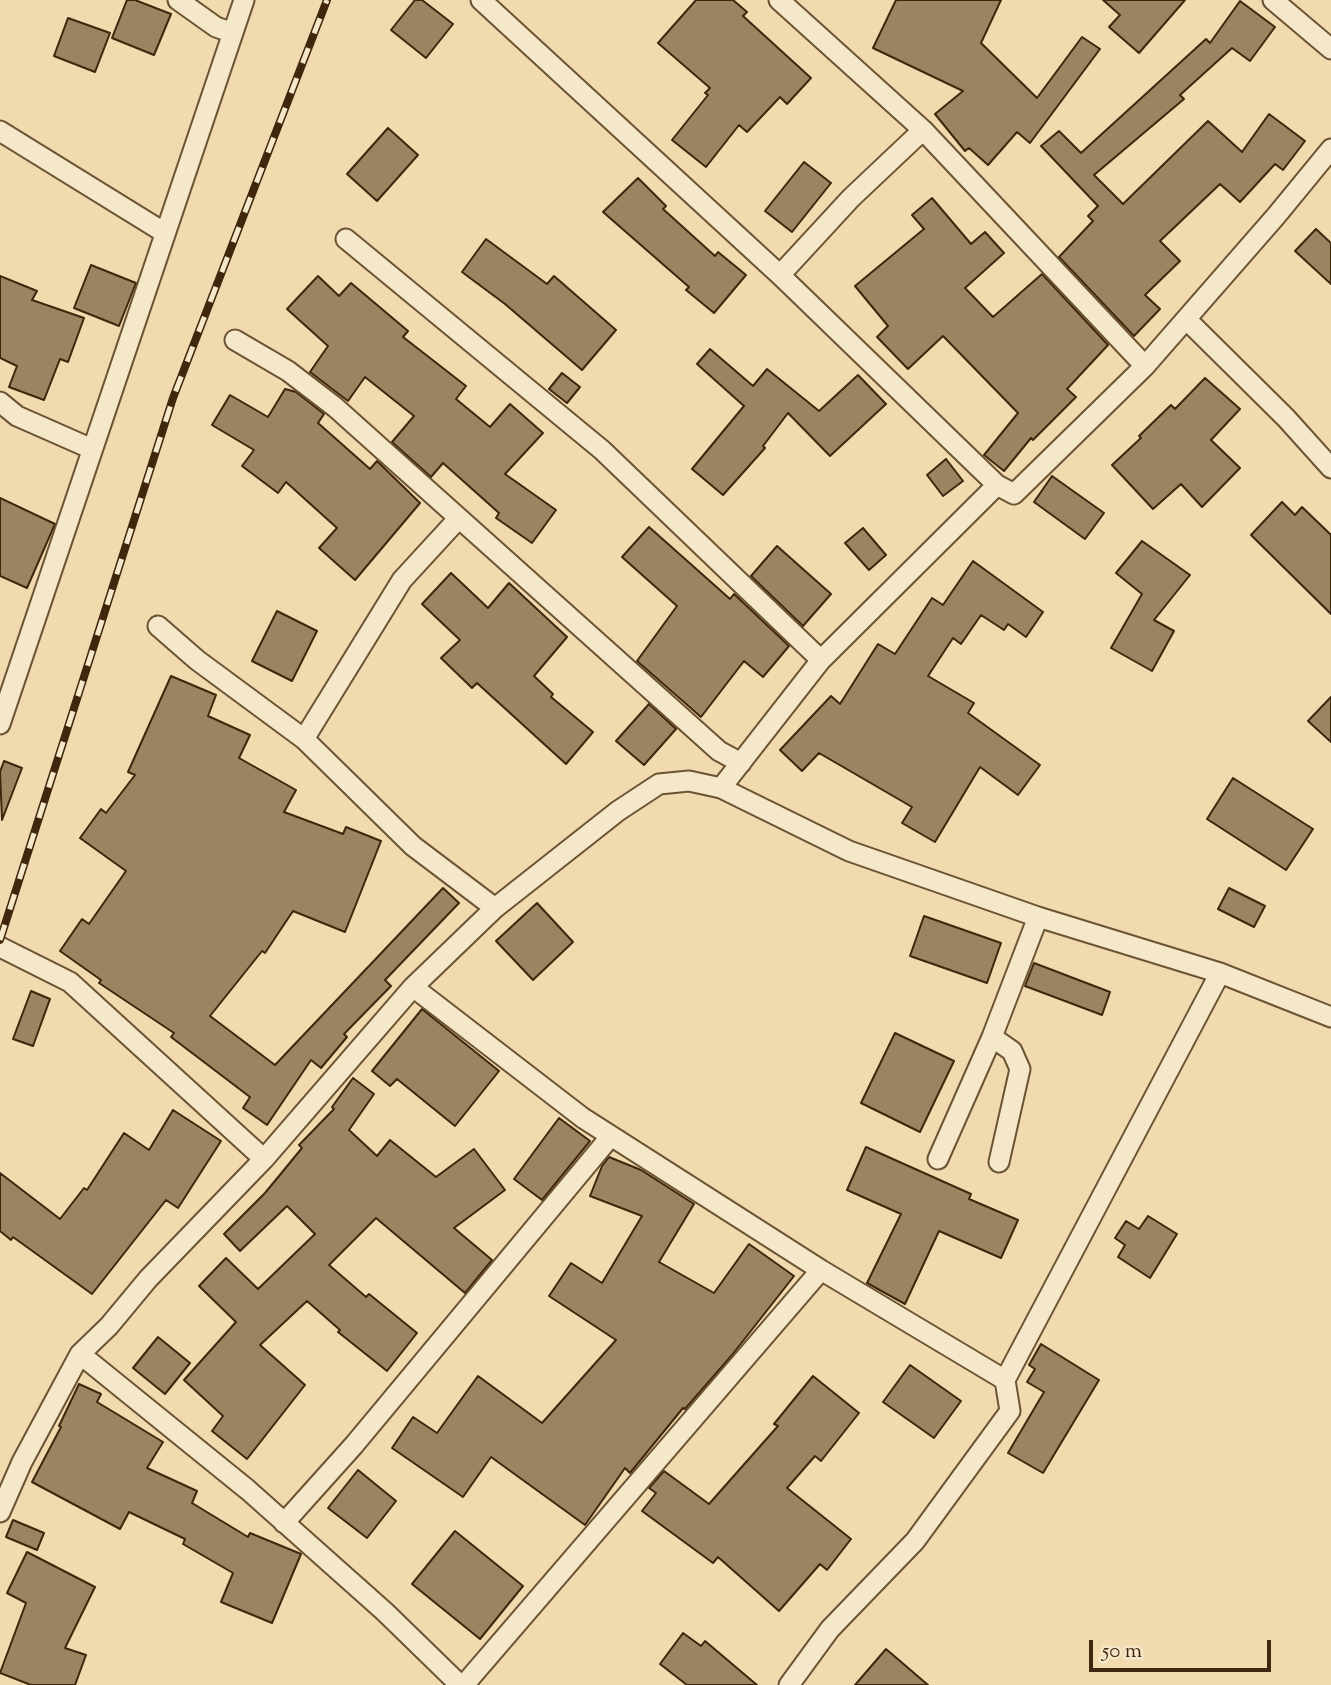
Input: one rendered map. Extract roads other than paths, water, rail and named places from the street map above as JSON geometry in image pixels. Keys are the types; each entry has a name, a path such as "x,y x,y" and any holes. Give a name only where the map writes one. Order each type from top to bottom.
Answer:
{"street":[{"path":"178,0 216,27 233,33"},
{"path":"0,724 7,674 92,449 244,0"},
{"path":"481,0 780,275 997,485 1014,494 1145,366 1331,149"},
{"path":"779,0 923,130 1145,366"},
{"path":"1273,0 1331,49"},
{"path":"780,275 851,198 923,130"},
{"path":"0,131 165,233"},
{"path":"346,239 602,450 821,660"},
{"path":"1186,319 1286,418 1331,468"},
{"path":"235,340 288,371 335,407 719,751 741,763"},
{"path":"0,402 17,416 92,449"},
{"path":"721,788 821,660 997,485"},
{"path":"304,739 402,580 458,519"},
{"path":"158,626 197,660 304,739 413,846 495,908"},
{"path":"0,1512 22,1462 80,1354 264,1159 413,987 495,908 618,811 659,784 689,781 721,788 849,851 1038,917 1220,973 1331,1017"},
{"path":"938,1159 992,1037 1038,917"},
{"path":"0,947 70,982 264,1159"},
{"path":"789,1685 831,1629 915,1541 1010,1411 1005,1380 1220,973"},
{"path":"413,987 583,1118 821,1270 1005,1380"},
{"path":"992,1037 1012,1051 1020,1069 999,1162"},
{"path":"284,1523 354,1446 611,1136"},
{"path":"80,1354 284,1523 385,1612 462,1685 821,1270"}],"railway":[{"path":"0,940 173,398 327,0"}]}
